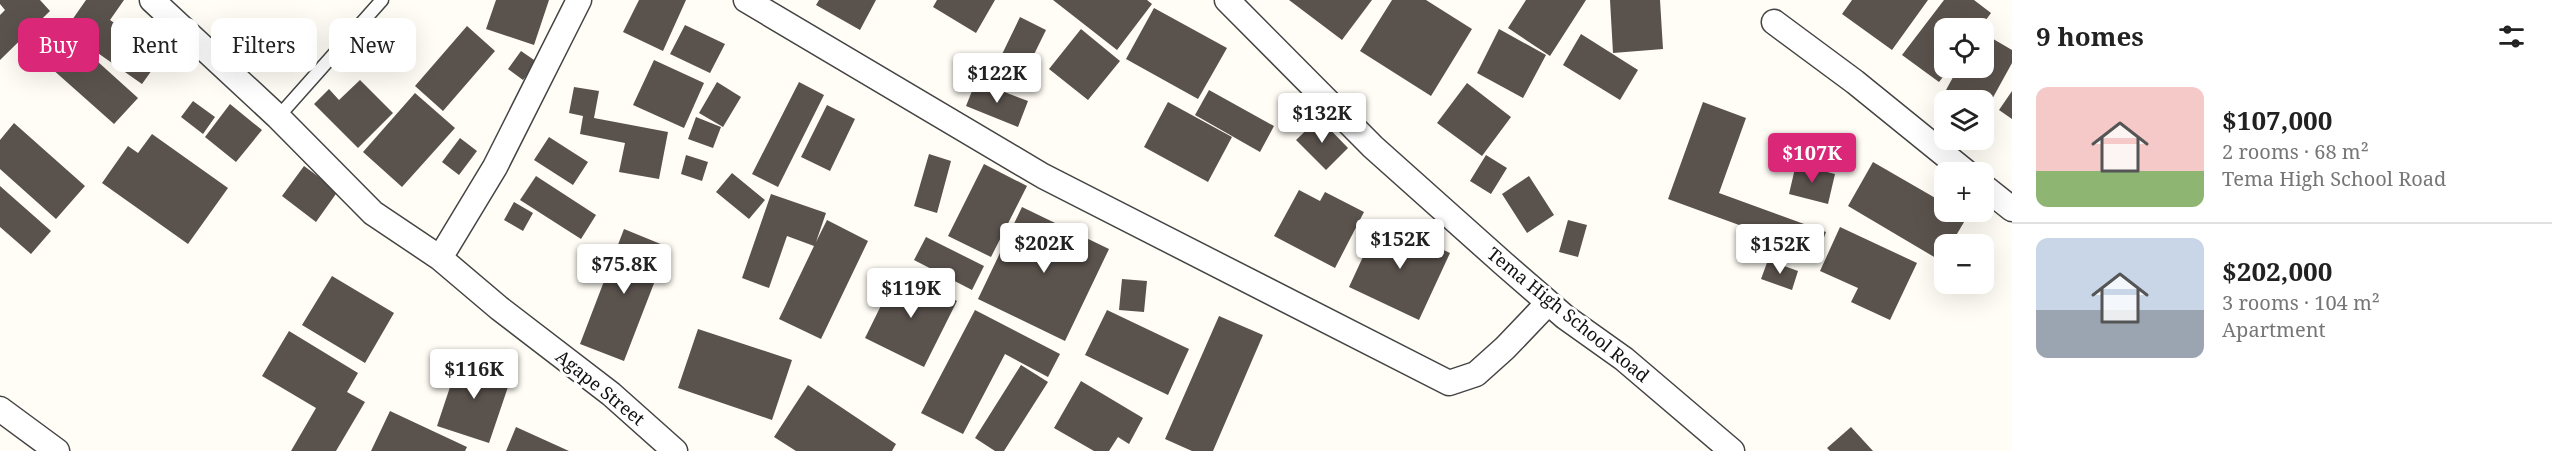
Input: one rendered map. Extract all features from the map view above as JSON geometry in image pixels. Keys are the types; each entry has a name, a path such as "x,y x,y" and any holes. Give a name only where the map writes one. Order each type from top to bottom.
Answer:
{"street":[{"name":"Agape Street","path":"152,0 278,117 373,213 440,258 499,308 611,394 675,451"},
{"path":"440,258 495,166 579,0"},
{"path":"746,0 1043,176 1449,383 1476,374 1505,348 1548,303"},
{"name":"Tema High School Road","path":"1227,0 1373,147 1548,303 1624,359 1732,451"},
{"path":"1774,22 1855,82 1954,162"},
{"path":"1994,195 2012,209"},
{"path":"0,409 57,451"}],"lane":[{"path":"278,117 382,0"}],"building":[{"path":"0,0 40,0 50,11 43,18 18,18 18,42 0,60 0,15 5,10"},
{"path":"86,0 124,0 110,20 111,62 99,54 99,18 73,18"},
{"path":"496,0 549,0 534,45 486,29"},
{"path":"639,0 686,0 663,51 623,32"},
{"path":"819,0 876,0 860,30 816,5"},
{"path":"937,0 995,0 976,33 933,7"},
{"path":"1053,0 1147,0 1152,4 1117,50"},
{"path":"1289,0 1372,0 1342,40"},
{"path":"1392,0 1426,0 1472,29 1431,96 1360,51"},
{"path":"1526,0 1586,0 1550,56 1508,28"},
{"path":"1610,0 1660,0 1663,49 1613,53"},
{"path":"1852,0 1928,0 1892,50 1842,14"},
{"path":"1944,0 1974,0 1991,13 1987,18 1934,18 1934,78 1942,78 1939,82 1902,55"},
{"path":"1154,8 1227,48 1198,99 1126,59"},
{"path":"1020,17 1046,30 1016,91 990,79"},
{"path":"685,25 725,44 710,73 670,54"},
{"path":"467,26 495,51 443,111 415,86"},
{"path":"1081,29 1120,61 1088,100 1049,69"},
{"path":"1499,29 1546,55 1523,98 1477,73"},
{"path":"1581,34 1638,70 1620,100 1563,65"},
{"path":"1994,39 2012,50 2012,63 1994,96 1994,90 1946,90 1953,78 1994,78"},
{"path":"521,51 537,62 523,80 508,69"},
{"path":"654,60 704,83 684,128 633,105"},
{"path":"99,63 138,98 114,124 56,72 99,72"},
{"path":"125,72 151,72 142,84"},
{"path":"360,80 393,113 358,148 314,104 329,89 339,100"},
{"path":"976,81 1028,101 1018,127 966,106"},
{"path":"717,82 741,97 723,127 699,113"},
{"path":"799,82 824,95 778,187 752,174"},
{"path":"1467,83 1511,117 1482,156 1437,123"},
{"path":"574,87 599,91 594,118 668,132 659,179 619,172 625,143 580,134 583,116 569,113"},
{"path":"1209,90 1274,126 1260,152 1195,115"},
{"path":"2012,91 2012,119 1999,110"},
{"path":"415,93 455,128 402,187 363,152"},
{"path":"193,101 215,117 203,134 181,117"},
{"path":"1168,102 1232,137 1208,182 1144,147"},
{"path":"1703,102 1746,118 1719,193 1826,232 1818,254 1668,199"},
{"path":"230,104 262,130 236,162 205,137"},
{"path":"827,105 855,119 830,171 801,157"},
{"path":"696,117 721,127 713,148 688,139"},
{"path":"1319,118 1348,148 1326,170 1296,140"},
{"path":"14,123 85,186 56,219 0,169 0,140"},
{"path":"152,134 228,188 188,244 102,183 128,146 138,153"},
{"path":"549,137 588,162 573,185 534,160"},
{"path":"460,138 477,151 459,175 442,162"},
{"path":"929,154 951,161 937,213 914,206"},
{"path":"686,155 708,162 702,181 681,174"},
{"path":"1486,155 1507,168 1491,194 1470,181"},
{"path":"1873,162 1934,197 1934,222 1964,222 1957,234 1934,234 1934,257 1848,206"},
{"path":"984,164 1027,186 991,257 948,236"},
{"path":"1796,164 1835,174 1828,204 1789,194"},
{"path":"304,166 338,191 316,222 282,196"},
{"path":"732,173 765,200 749,219 716,192"},
{"path":"536,176 596,215 581,239 520,200"},
{"path":"1529,176 1554,215 1527,233 1502,194"},
{"path":"0,186 51,231 31,254 0,227"},
{"path":"1299,190 1320,201 1325,192 1364,212 1335,268 1274,236"},
{"path":"771,194 826,213 816,242 827,220 868,241 821,339 779,319 814,246 787,236 769,288 742,278"},
{"path":"514,202 533,213 523,231 504,220"},
{"path":"1022,207 1109,249 1065,341 978,299"},
{"path":"1380,220 1450,253 1419,320 1349,287"},
{"path":"1568,220 1587,225 1578,257 1559,252"},
{"path":"1840,227 1917,263 1890,320 1851,302 1858,288 1820,271"},
{"path":"624,229 668,247 624,361 580,344"},
{"path":"926,237 984,266 972,290 914,260"},
{"path":"1768,260 1798,271 1792,290 1761,279"},
{"path":"898,271 957,301 924,367 865,338"},
{"path":"332,276 394,313 365,363 302,325"},
{"path":"1122,279 1147,281 1144,312 1119,310"},
{"path":"975,310 1060,354 1048,377 1005,354 963,434 921,413"},
{"path":"1107,310 1189,349 1168,395 1085,355"},
{"path":"1219,316 1263,335 1213,451 1192,451 1165,439"},
{"path":"698,329 792,360 772,420 678,388"},
{"path":"289,331 358,373 347,392 365,402 336,451 291,451 316,408 262,376"},
{"path":"460,357 512,375 489,443 437,426"},
{"path":"1021,365 1048,382 1004,451 995,451 975,438"},
{"path":"1081,381 1143,418 1129,444 1118,437 1109,451 1094,451 1054,428"},
{"path":"808,385 896,444 892,451 796,451 774,437"},
{"path":"390,411 467,447 465,451 371,451"},
{"path":"516,427 569,451 506,451"},
{"path":"1851,427 1873,451 1830,451 1827,448"}]}
